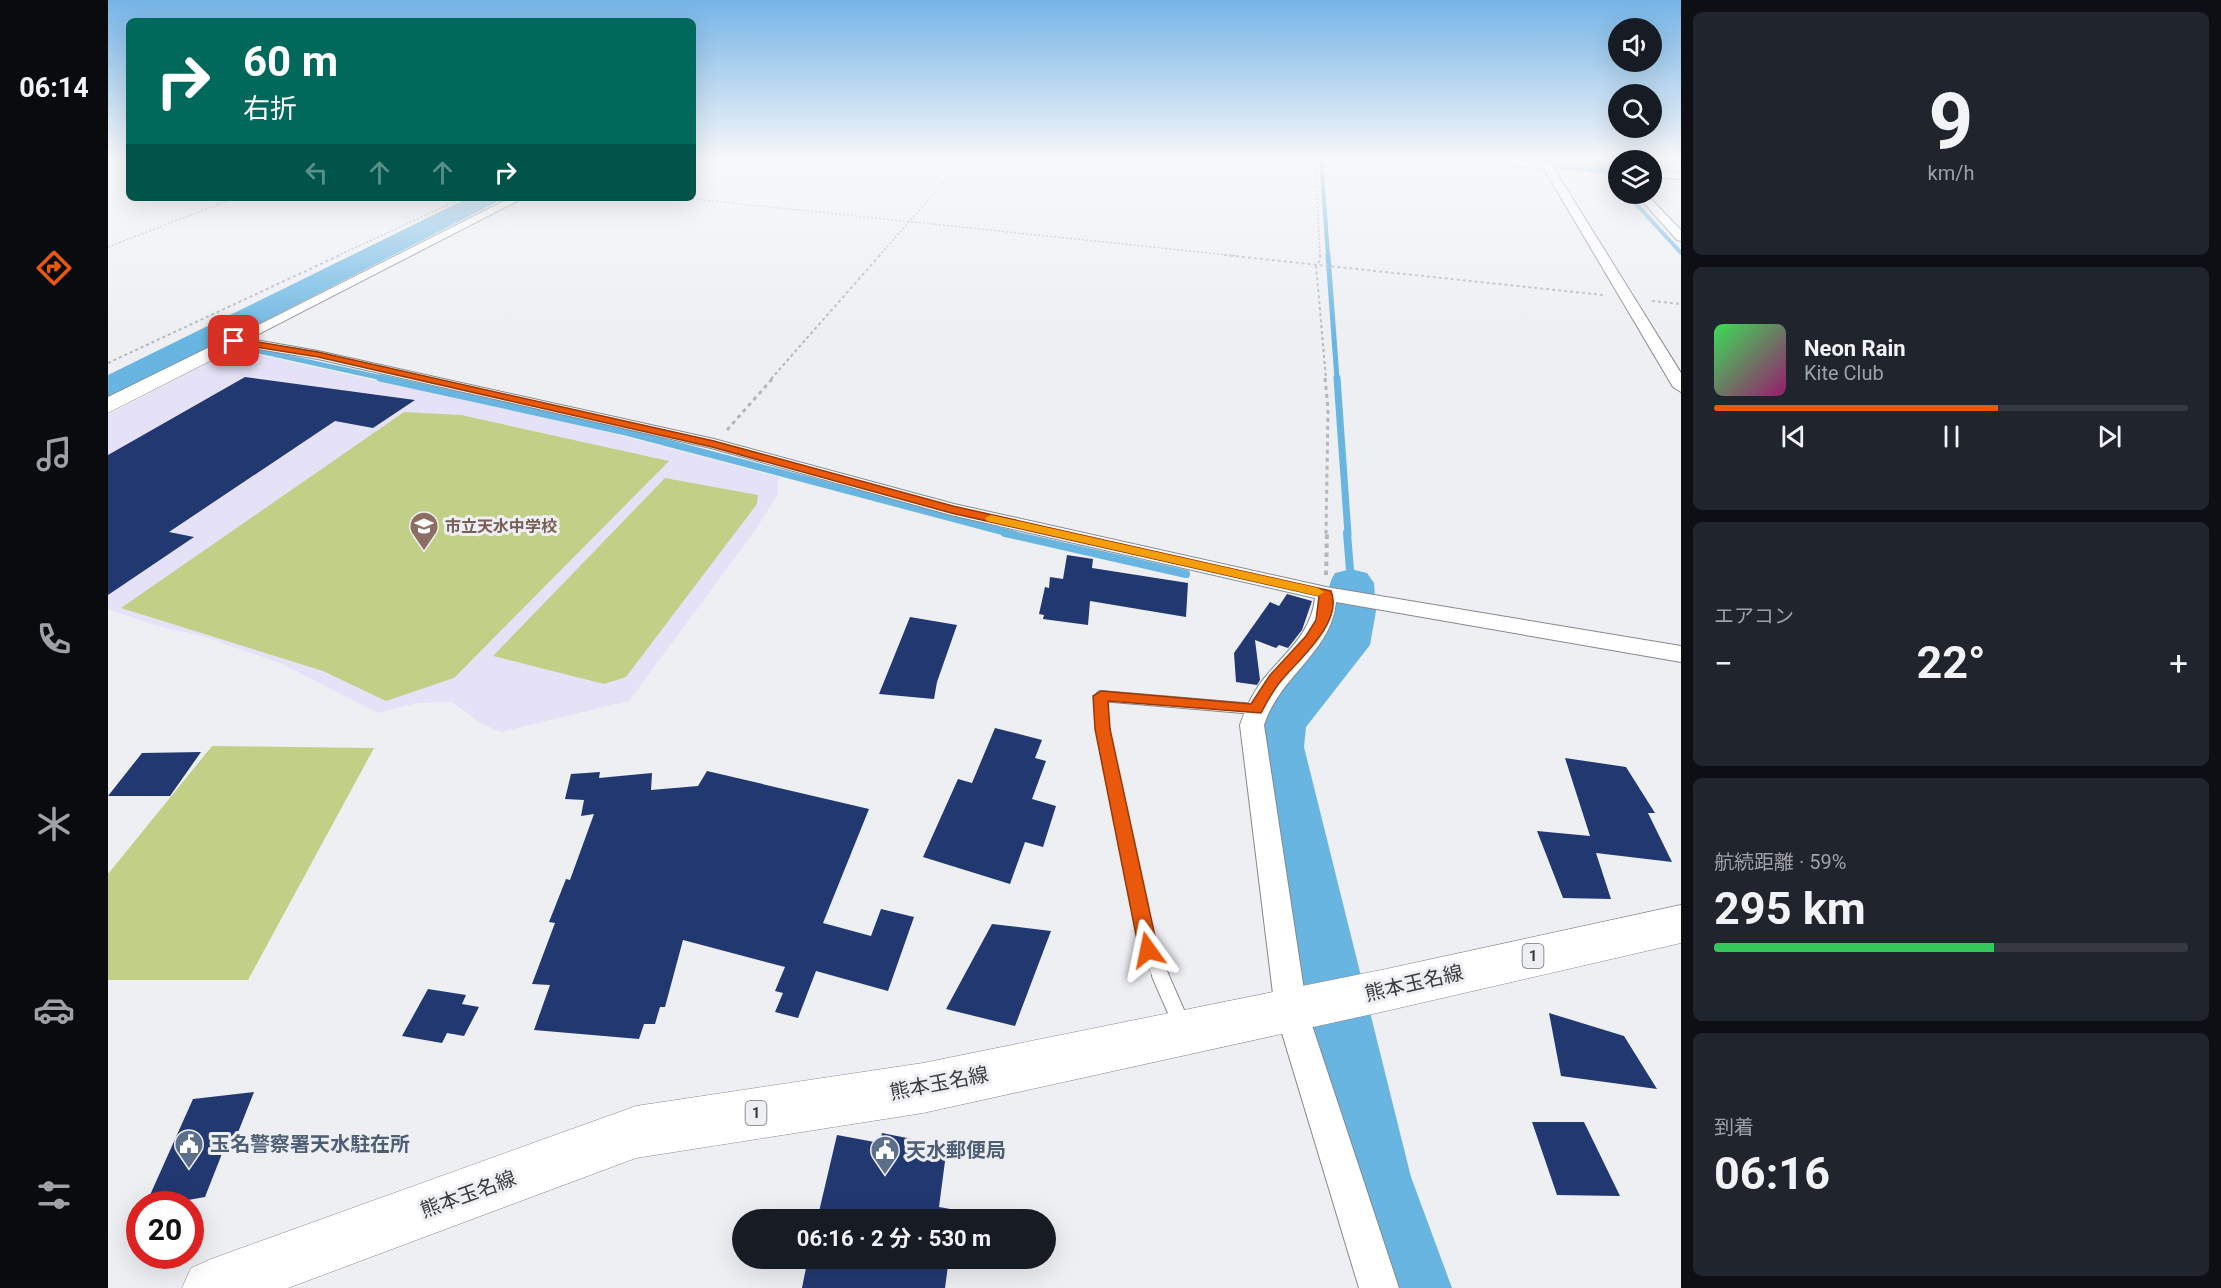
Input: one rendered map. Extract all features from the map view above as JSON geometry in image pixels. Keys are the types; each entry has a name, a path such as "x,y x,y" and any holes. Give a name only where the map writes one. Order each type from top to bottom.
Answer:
{"main road":[{"name":"熊本玉名線","path":"211,1288 636,1132 923,1088 1386,990 1681,924"}],"street":[{"path":"108,406 478,218"},
{"path":"1579,218 1681,387"},
{"path":"1663,218 1681,237"},
{"path":"234,341 318,355 714,444 951,509 1333,595 1681,654"},
{"path":"1333,595 1312,639 1275,678 1256,709 1252,725 1305,1007 1379,1288"}],"lane":[{"path":"1185,1032 1148,950 1102,729 1101,696 1256,709"}],"path":[{"path":"108,247 183,218"},
{"path":"108,363 420,218"},
{"path":"872,218 1629,298"},
{"path":"714,444 911,218"},
{"path":"1318,218 1320,261 1316,265 1328,409 1333,595"}],"shaded area":[{"name":"市立天水中学校","path":"233,349 599,430 778,477 778,494 756,529 629,701 501,732 482,724 452,702 417,703 378,713 280,663 205,637 154,625 108,609 108,415"}],"green space":[{"path":"404,412 461,415 669,461 454,678 386,701 323,671 121,608"},
{"path":"665,478 758,495 757,504 626,677 604,684 493,656"},
{"path":"212,746 374,748 248,980 108,980 108,874"}],"building":[{"path":"245,377 415,400 373,428 335,421 169,532 194,537 108,595 108,455"},
{"path":"1067,555 1093,559 1092,568 1188,583 1186,617 1090,601 1088,625 1043,619 1044,615 1039,614 1045,587 1049,588 1050,577 1063,579"},
{"path":"1287,594 1312,601 1302,630 1288,648 1279,645 1276,648 1255,640 1260,680 1257,685 1236,682 1234,653 1270,602 1279,606"},
{"path":"910,617 957,625 937,682 934,699 879,694"},
{"path":"995,728 1042,740 1035,758 1046,761 1032,799 1056,806 1043,847 1025,842 1010,884 923,857 958,779 972,783"},
{"path":"201,752 170,796 108,796 142,753"},
{"path":"1565,758 1626,767 1655,813 1648,813 1672,862 1596,853 1611,899 1563,898 1537,831 1590,836"},
{"path":"707,771 869,809 823,923 871,936 881,909 914,917 888,991 816,971 798,1018 775,1012 783,993 775,991 785,967 683,940 665,1007 660,1007 655,1024 644,1024 639,1039 534,1030 550,985 532,984 555,923 549,922 566,879 570,880 594,814 581,816 584,800 565,799 571,774 600,772 599,778 652,773 651,790 698,786"},
{"path":"992,924 1051,931 1015,1026 946,1009"},
{"path":"428,989 466,995 462,1004 479,1007 464,1036 447,1033 442,1043 402,1036"},
{"path":"1549,1013 1624,1036 1657,1089 1561,1076"},
{"name":"玉名警察署天水駐在所","path":"254,1092 235,1140 227,1141 205,1197 204,1191 152,1191 193,1099"},
{"path":"1532,1122 1584,1122 1620,1196 1557,1195"},
{"name":"天水郵便局","path":"882,1133 947,1146 939,1207 950,1209 820,1209 837,1135 880,1143"},
{"path":"806,1269 948,1269 945,1288 802,1288"}],"waterway":[{"path":"108,388 447,218"},
{"path":"1325,218 1328,256"},
{"path":"1649,218 1681,253"},
{"path":"1328,255 1337,379"},
{"path":"204,338 215,341"},
{"path":"240,347 387,379"},
{"path":"380,378 626,432 1012,534"},
{"path":"1337,378 1348,534"},
{"path":"1005,533 1186,574"},
{"path":"1347,533 1351,583"},
{"path":"1351,583 1352,611 1345,645 1280,723 1276,747 1371,1177 1409,1288"}],"slow traffic":[{"path":"991,518 1318,592"}],"place":[{"name":"市立天水中学校","path":"424,552"},
{"name":"玉名警察署天水駐在所","path":"189,1170"},
{"name":"天水郵便局","path":"885,1176"}],"route":[{"path":"234,341 318,355 714,444 951,509 1326,594 1322,620 1312,639 1275,678 1256,709 1101,696 1102,729 1148,950"}]}
